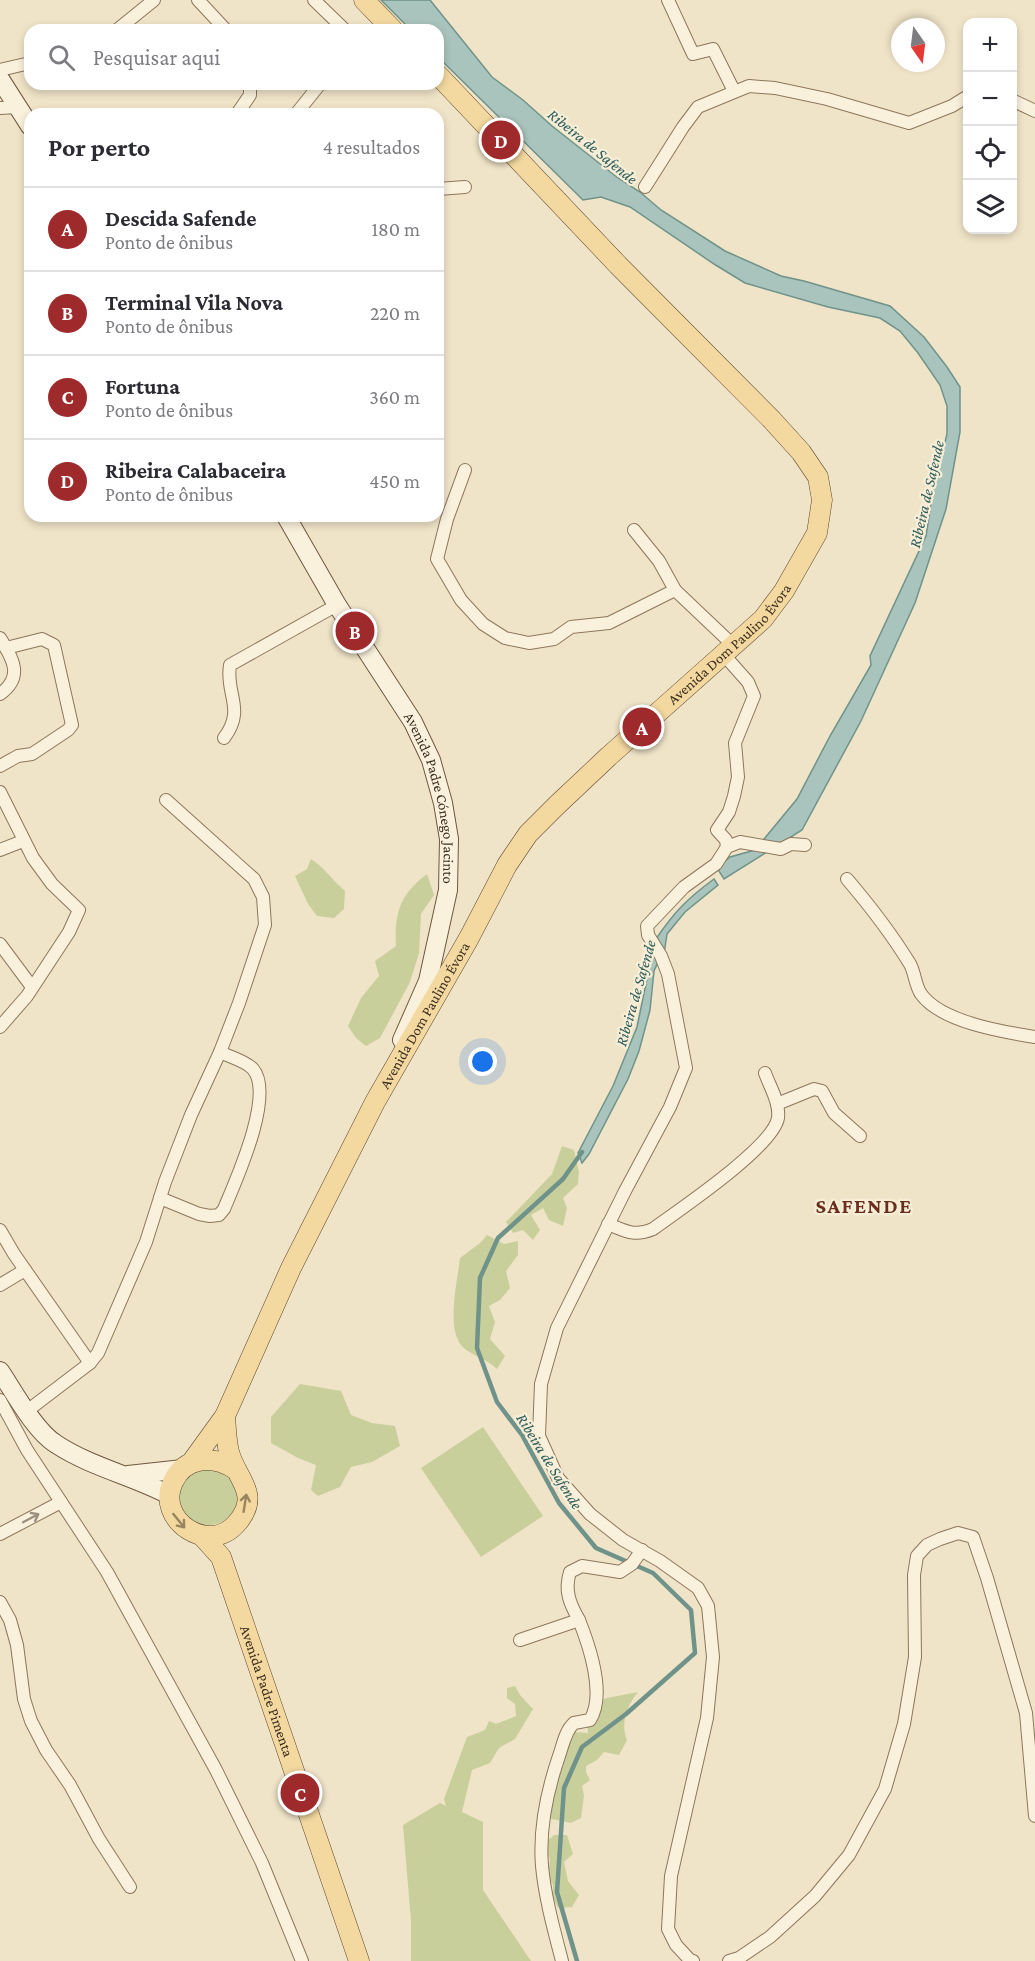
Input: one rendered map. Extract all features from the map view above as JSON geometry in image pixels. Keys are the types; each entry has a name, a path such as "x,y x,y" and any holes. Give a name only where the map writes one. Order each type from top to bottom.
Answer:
{"main road":[{"path":"364,0 383,24"},
{"name":"Avenida Dom Paulino Évora","path":"187,1466 225,1416 291,1268 375,1102 469,938 507,865 528,834 609,756 762,619 784,591 817,533 822,500 818,477 801,452 618,265 444,81"},
{"path":"225,1416 229,1453 235,1469"},
{"path":"212,1459 224,1462 235,1469 243,1478 247,1490 247,1503 236,1525 213,1536 202,1536 182,1526 170,1506 169,1495 172,1483 187,1466 200,1460 212,1459"},
{"path":"221,1557 225,1532"},
{"path":"202,1536 221,1557"},
{"name":"Avenida Padre Pimenta","path":"221,1557 359,1961"}],"street":[{"path":"124,24 154,0"},
{"path":"198,0 220,24"},
{"path":"314,0 339,24"},
{"path":"668,0 693,54 713,49 734,91"},
{"path":"0,70 24,64"},
{"path":"0,78 9,108 24,121"},
{"path":"645,187 682,127 698,106 749,86 775,88 827,99 909,123 952,106 963,99"},
{"path":"241,108 250,95 250,90"},
{"path":"301,108 315,90"},
{"path":"1017,102 1035,111"},
{"path":"444,189 465,187"},
{"path":"465,470 447,519 437,559 461,600 483,624 505,638 529,643 554,639 571,627 609,623 675,590"},
{"name":"Avenida Padre Cónego Jacinto","path":"289,522 337,605 413,722 431,760 449,839 448,890 428,981 375,1102"},
{"path":"634,530 659,561 675,590 729,650 754,696 735,743 738,777 734,796 729,812 717,830 726,840 728,847"},
{"path":"224,738 232,726 234,716 228,674 230,665 337,605"},
{"path":"0,694 9,688 15,673 14,665 3,643 42,639 54,645 72,724 68,730 32,754 18,756 0,766"},
{"path":"0,792 23,842 52,884 79,910 69,932 23,1001 0,1027"},
{"path":"27,1411 90,1363 98,1353 146,1242 191,1115 220,1052 239,1003 264,925 263,897 254,879 166,800"},
{"path":"0,850 23,842"},
{"path":"693,1961 676,1946 668,1929 671,1876 707,1718 713,1657 708,1606 698,1588 660,1561 623,1540 590,1514 558,1478 539,1436 542,1384 557,1328 608,1224 670,1107 686,1068 668,974 650,939 648,926 660,910 684,887 716,864 728,847 740,842 782,849 790,844 805,845"},
{"path":"847,879 885,924 912,967 922,994 940,1010 950,1017 997,1032 1035,1037"},
{"path":"0,944 32,987"},
{"path":"160,1198 210,1216 219,1215 224,1209 244,1160 257,1119 260,1081 255,1070 250,1066 220,1052"},
{"path":"608,1224 634,1234 653,1229 727,1175 764,1140 776,1125 778,1115 777,1104 765,1073"},
{"path":"777,1104 818,1089 822,1091 834,1113 860,1136"},
{"path":"0,1230 90,1363"},
{"path":"0,1285 25,1270"},
{"path":"0,1371 27,1411 55,1444 93,1464 126,1475 169,1495"},
{"path":"0,1400 21,1440 107,1572 216,1770 262,1863 302,1961"},
{"path":"126,1475 187,1466"},
{"path":"0,1534 61,1502"},
{"path":"729,1961 739,1958 770,1937 815,1896 849,1855 885,1790 904,1724 915,1657 914,1575 917,1556 927,1545 958,1533 973,1537 1026,1713 1035,1816"},
{"path":"562,1961 550,1915 542,1865 543,1828 549,1786 567,1733 574,1723 590,1720 593,1714 596,1686 590,1647 570,1604 566,1585 570,1572 582,1566 620,1572 632,1564 642,1551"},
{"path":"0,1602 10,1620 17,1645 24,1699 31,1721 46,1750 70,1785 99,1839 130,1887"},
{"path":"520,1640 579,1620"}],"green space":[{"path":"311,859 345,891 344,909 334,918 317,916 308,904 295,876 307,869"},
{"path":"427,874 434,895 421,914 419,953 410,982 380,1038 366,1046 356,1038 348,1026 361,998 379,976 375,961 396,946 396,924 405,897 410,889"},
{"path":"562,1146 574,1150 579,1172 578,1184 563,1198 567,1208 563,1226 549,1220 543,1208 531,1215 540,1230 533,1240 523,1230 513,1233 506,1222 552,1174"},
{"path":"487,1235 504,1244 518,1241 518,1255 506,1271 510,1288 500,1300 489,1306 495,1322 490,1339 505,1356 497,1369 465,1349 459,1342 454,1319 460,1258"},
{"path":"300,1384 341,1391 351,1415 372,1423 395,1426 400,1446 372,1462 351,1467 340,1487 318,1496 311,1490 316,1465 271,1443 271,1417"},
{"path":"483,1427 543,1516 481,1557 421,1468"},
{"path":"204,1465 230,1475 238,1492 238,1503 234,1512 227,1519 208,1525 190,1520 177,1499 181,1480"},
{"path":"515,1686 533,1709 515,1739 499,1748 490,1763 472,1770 462,1812 483,1822 483,1890 531,1961 411,1961 411,1921 403,1825 440,1803 446,1806 444,1799 467,1737 485,1730 489,1721 496,1724 516,1716 515,1704 507,1698 507,1688"},
{"path":"638,1692 626,1715 624,1727 627,1740 619,1755 604,1752 597,1760 586,1766 590,1780 582,1786 584,1795 581,1818 571,1823 547,1818 541,1799 556,1791 563,1739 575,1732 588,1733 587,1720 594,1703"},
{"path":"554,1835 567,1835 573,1854 564,1862 568,1881 579,1895 572,1907 558,1908 553,1898 553,1885 548,1876 550,1859 542,1846"}],"water":[{"path":"381,0 430,0 492,77 618,178 640,192 661,210 725,251 781,276 890,306 924,337 960,387 960,432 946,509 915,603 861,721 802,830 724,879 717,868 730,857 755,850 797,799 871,665 870,656 926,536 933,490 947,434 947,406 940,385 900,331 880,318 828,307 745,283 630,207 601,197 583,200 444,63 444,24 405,24"},
{"path":"714,879 718,885 685,912 667,934 664,954 656,939 682,906"},
{"path":"653,950 660,958 654,971 650,1010 639,1051 628,1079 589,1154 582,1163 578,1153 613,1086 637,1027"}],"waterway":[{"name":"Ribeira de Safende","path":"577,1961 557,1892 564,1788 582,1747 626,1714 695,1653 691,1610 653,1573 596,1548 559,1503 522,1435 497,1402 477,1348 480,1278 498,1238 563,1179 582,1152"}],"place":[{"name":"Ribeira Calabaceira","path":"501,140"},
{"name":"Terminal Vila Nova","path":"355,631"},
{"name":"Descida Safende","path":"642,727"},
{"name":"Fortuna","path":"300,1793"}],"district":[{"name":"SAFENDE","path":"864,1206"}]}
